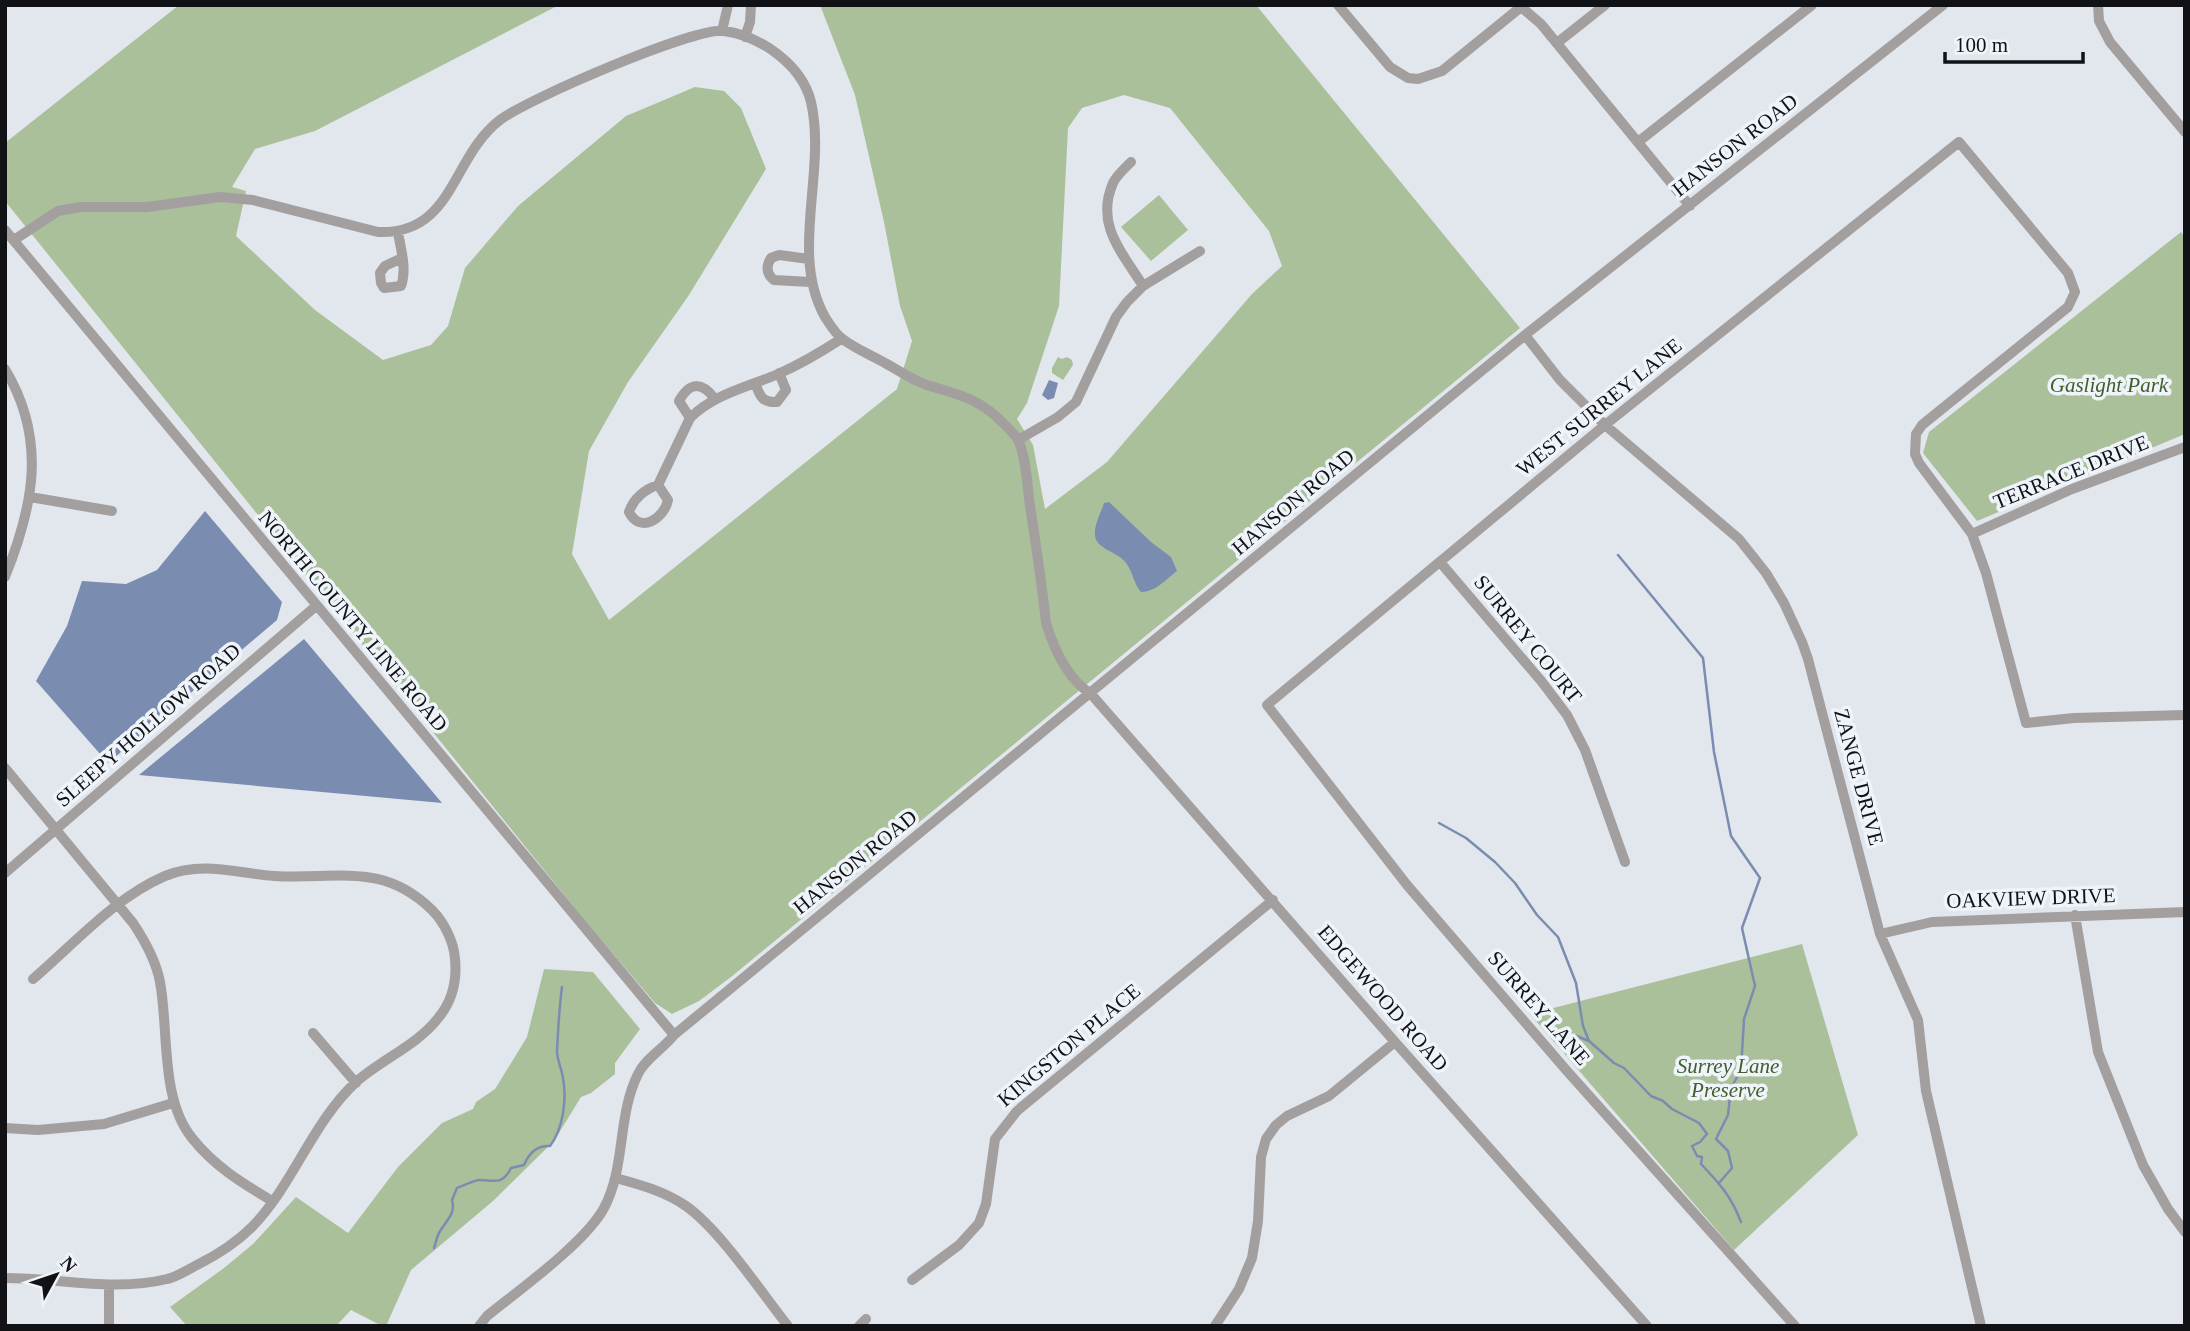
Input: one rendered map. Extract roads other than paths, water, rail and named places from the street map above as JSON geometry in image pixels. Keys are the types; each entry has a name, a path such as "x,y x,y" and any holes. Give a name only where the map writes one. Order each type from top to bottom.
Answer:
{"street":[{"path":"722,31 728,5"},
{"path":"745,37 750,22 751,5"},
{"path":"1338,5 1390,67 1409,78 1418,79 1442,71 1520,6 1558,43 1689,206"},
{"path":"1558,43 1605,5"},
{"path":"1638,142 1811,5"},
{"name":"HANSON ROAD","path":"479,1326 487,1316 582,1237 603,1209 616,1178 629,1098 637,1076 642,1067 663,1049 674,1035 1525,335 1943,5"},
{"path":"2098,5 2099,21 2110,42 2185,132"},
{"path":"14,240 58,211 81,207 146,207 220,197 253,200 378,232 398,233 414,227 442,204 474,146 500,120 553,92 669,44 691,36 722,31 764,44 780,56 804,86 811,102 814,158 810,282 822,311 841,339 923,384 976,401 988,408 1018,440 1058,417 1076,402 1116,317 1143,286 1200,251"},
{"name":"WEST SURREY LANE","path":"1267,705 1605,425 1959,142 2068,273 2076,292 2068,307 1929,418 1916,434 1915,454 1919,463 1972,534"},
{"path":"1131,162 1113,182 1105,218 1111,235 1143,286"},
{"name":"NORTH COUNTY LINE ROAD","path":"5,230 674,1035"},
{"path":"398,233 402,258"},
{"path":"809,259 779,255 771,258 767,269 774,280 810,282"},
{"name":"ZANGE DRIVE","path":"1525,335 1560,380 1605,425 1739,539 1766,573 1802,642 1880,934 1918,1020 1926,1091 1981,1326"},
{"path":"658,485 690,418 715,399 815,356 841,339"},
{"path":"5,369 20,398 30,430 33,463 30,497 5,577"},
{"path":"755,383 761,399 767,403 777,402 786,390 779,373"},
{"path":"690,418 679,401 682,395 694,386 701,386 708,389 715,399"},
{"name":"EDGEWOOD ROAD","path":"1018,440 1026,472 1049,634 1065,666 1647,1326"},
{"name":"TERRACE DRIVE","path":"1972,534 2072,489 2185,447"},
{"path":"30,497 112,511"},
{"path":"1972,534 1986,573 2025,723 2074,718 2185,715"},
{"name":"SURREY COURT","path":"1440,562 1567,715 1585,750 1625,862"},
{"name":"SLEEPY HOLLOW ROAD","path":"5,873 316,607"},
{"name":"SURREY LANE","path":"1267,705 1407,885 1585,1091 1795,1326"},
{"path":"5,768 144,940 160,980 173,1103 190,1137 223,1171 272,1201"},
{"path":"5,1278 109,1285 168,1279 220,1254 252,1227 328,1115 356,1083 432,1026 447,1005 453,988 455,957 451,941 437,915 410,891 384,879 369,876 260,875 197,868 185,869 149,883 117,905 33,979"},
{"name":"KINGSTON PLACE","path":"912,1280 959,1245 979,1223 986,1204 995,1139 1017,1111 1273,900"},
{"name":"OAKVIEW DRIVE","path":"1880,934 1932,922 2185,912"},
{"path":"2075,915 2098,1052 2143,1165 2168,1209 2185,1232"},
{"path":"313,1033 356,1083"},
{"path":"1215,1326 1239,1289 1252,1258 1258,1221 1261,1157 1266,1139 1287,1116 1329,1096 1395,1042"},
{"path":"5,1128 38,1130 104,1124 173,1103"},
{"path":"616,1178 658,1191 694,1213 788,1326"},
{"path":"109,1285 109,1326"}],"water":[{"path":"1049,380 1058,383 1054,398 1048,400 1042,395"},
{"path":"1109,502 1171,557 1177,571 1156,587 1141,592 1123,559 1096,540 1098,519 1104,503"},
{"path":"205,511 282,602 277,620 108,763 36,681 67,626 82,581 126,584 157,570"},
{"path":"304,639 442,803 139,775"}],"waterway":[{"path":"1618,555 1703,658 1714,752 1731,836 1760,878 1742,928 1755,986 1744,1019 1741,1070 1731,1088 1728,1115 1716,1139 1728,1151 1732,1168 1719,1183"},
{"path":"1439,823 1466,838 1495,862 1558,937 1576,983 1583,1026 1589,1041 1614,1063 1624,1068 1651,1096 1699,1123 1707,1134 1692,1146 1697,1156 1702,1157 1701,1164 1729,1197 1741,1222"},
{"path":"434,1248 439,1233 452,1213 452,1200 457,1188 478,1180 501,1180 511,1168 524,1165 534,1151 550,1146 554,1139 561,1123 564,1105 563,1078 557,1052 562,987"},
{"path":"1564,1031 1589,1041"}],"park label":[{"name":"Gaslight Park","path":"2109,385"},
{"name":"Surrey Lane Preserve","path":"1728,1078"}]}
